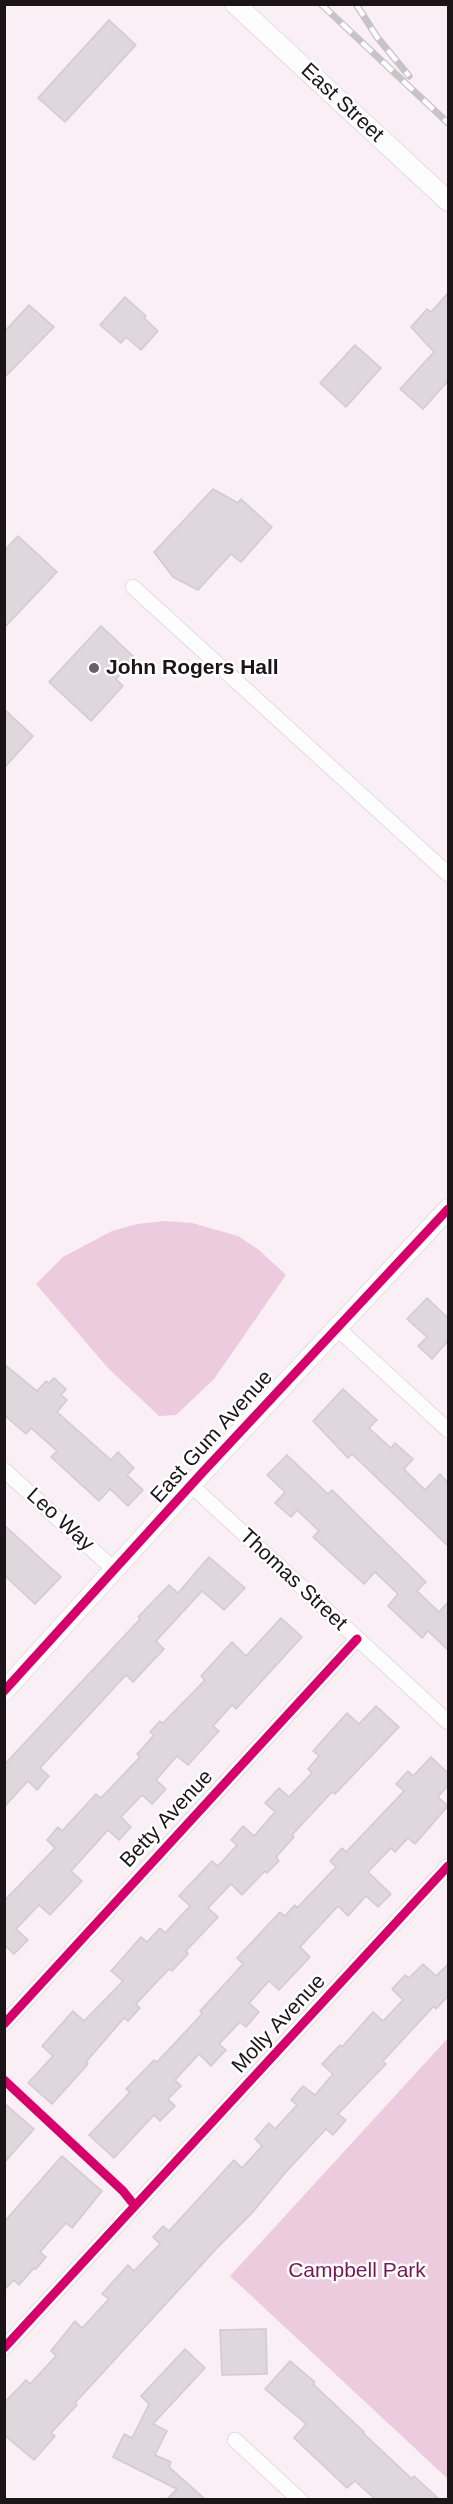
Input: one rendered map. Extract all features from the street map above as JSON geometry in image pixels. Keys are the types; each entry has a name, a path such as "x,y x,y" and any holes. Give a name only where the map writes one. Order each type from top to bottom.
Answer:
{"street":[{"name":"East Street","path":"235,4 448,201"},
{"path":"133,587 448,874"},
{"name":"East Gum Avenue","path":"4,1691 448,1209"},
{"path":"337,1328 448,1430"},
{"name":"Leo Way","path":"4,1470 116,1571"},
{"name":"Thomas Street","path":"192,1486 448,1722"},
{"name":"Betty Avenue","path":"4,2024 357,1639"},
{"name":"Molly Avenue","path":"4,2348 448,1866"},
{"path":"235,2440 300,2499"}],"green space":[{"path":"165,1221 192,1223 238,1236 259,1250 286,1275 214,1379 176,1415 159,1416 108,1368 36,1284 63,1257 112,1231 137,1224"},
{"name":"Campbell Park","path":"448,2038 448,2479 230,2276"}],"building":[{"path":"109,20 136,45 65,122 38,98"},
{"path":"448,293 448,381 423,409 400,389 434,352 411,327 427,309 431,312"},
{"path":"125,297 146,316 144,318 158,331 141,350 126,337 121,343 100,325"},
{"path":"29,305 54,327 4,378 4,332"},
{"path":"355,345 381,368 346,407 320,383"},
{"path":"213,489 238,503 241,499 272,527 241,562 231,554 198,590 173,577 154,552"},
{"path":"18,536 57,572 4,628 4,551"},
{"name":"John Rogers Hall","path":"101,626 135,658 116,679 123,686 91,721 49,682"},
{"path":"4,709 33,736 4,768"},
{"path":"427,1298 448,1318 448,1341 432,1359 418,1346 427,1337 407,1319"},
{"path":"4,1364 37,1391 46,1381 49,1383 54,1378 66,1389 61,1395 67,1400 57,1412 111,1460 118,1452 134,1468 127,1475 143,1490 128,1506 110,1489 99,1501 51,1457 57,1451 31,1428 26,1434 4,1415"},
{"path":"343,1389 377,1420 369,1428 391,1448 395,1443 413,1459 404,1469 425,1490 440,1474 448,1483 448,1546 352,1454 348,1458 313,1421"},
{"path":"287,1455 328,1494 332,1490 426,1582 417,1591 439,1612 448,1602 448,1650 428,1631 422,1638 388,1606 398,1594 375,1572 364,1584 313,1537 319,1531 297,1510 291,1517 275,1503 285,1492 267,1475"},
{"path":"4,1525 61,1577 35,1604 4,1575"},
{"path":"209,1557 245,1588 224,1610 202,1591 156,1641 164,1649 133,1682 126,1675 40,1768 49,1776 37,1790 28,1781 4,1807 4,1765 169,1585 178,1593"},
{"path":"281,1618 302,1637 236,1709 232,1705 213,1726 219,1731 188,1765 177,1756 156,1780 166,1789 152,1804 142,1795 121,1817 131,1827 119,1840 108,1830 71,1871 82,1881 50,1915 39,1905 16,1929 28,1940 14,1954 4,1945 4,1901 55,1848 47,1840 58,1827 62,1831 96,1794 101,1798 140,1757 137,1754 154,1735 150,1732 160,1721 163,1723 205,1680 201,1676 232,1642 246,1656"},
{"path":"376,1706 399,1727 335,1794 332,1792 292,1835 294,1837 276,1857 279,1861 267,1873 265,1871 242,1895 231,1884 208,1908 218,1917 186,1951 188,1954 172,1971 169,1969 136,2004 140,2008 128,2021 124,2018 86,2062 88,2064 52,2104 28,2083 53,2056 42,2046 73,2011 84,2021 123,1981 111,1971 141,1937 147,1942 160,1928 165,1933 190,1906 179,1896 212,1861 218,1866 237,1845 231,1840 243,1826 254,1836 275,1812 265,1803 279,1788 289,1797 312,1773 308,1769 319,1756 313,1751 347,1713 359,1724"},
{"path":"431,1757 448,1773 448,1785 438,1797 448,1806 415,1844 408,1838 395,1852 391,1848 368,1872 391,1894 378,1907 366,1896 348,1916 338,1906 300,1947 310,1957 279,1990 269,1981 249,2003 259,2012 246,2027 240,2022 219,2044 226,2050 211,2066 199,2054 175,2080 181,2086 168,2099 175,2106 160,2121 154,2115 114,2158 89,2135 130,2092 126,2089 154,2060 157,2062 202,2014 200,2011 243,1964 237,1958 280,1912 285,1916 295,1905 297,1908 336,1867 330,1861 342,1848 346,1852 404,1791 396,1784 408,1771 413,1776"},
{"path":"423,1964 436,1976 448,1964 448,1996 436,2009 434,2006 383,2061 386,2064 338,2114 346,2120 333,2135 326,2129 285,2173 252,2213 75,2403 77,2405 51,2433 55,2436 34,2460 4,2435 4,2403 26,2380 30,2384 56,2356 51,2351 75,2321 82,2328 109,2299 102,2294 128,2265 134,2271 160,2244 153,2237 163,2226 169,2231 234,2160 242,2168 262,2146 255,2139 269,2123 275,2129 297,2105 291,2100 303,2086 315,2095 333,2074 322,2064 340,2045 342,2047 373,2012 383,2021 403,2000 392,1989 405,1975 409,1978"},
{"path":"4,2103 34,2129 4,2163"},
{"path":"62,2156 102,2191 72,2228 66,2223 40,2252 46,2257 36,2269 34,2268 19,2285 14,2280 4,2290 4,2222"},
{"path":"266,2329 267,2374 222,2375 220,2330"},
{"path":"185,2349 205,2368 153,2424 167,2431 155,2455 171,2462 169,2467 205,2499 167,2499 177,2489 113,2457 124,2434 132,2438 149,2404 141,2396"},
{"path":"290,2361 315,2382 313,2384 412,2479 414,2476 439,2499 375,2499 355,2481 347,2488 294,2438 306,2424 265,2389"}],"railway":[{"path":"321,4 448,123"},
{"path":"356,4 377,37 409,76"}],"cycle path":[{"path":"4,1691 201,1474 448,1209"},
{"path":"4,2024 357,1639"},
{"path":"4,2348 448,1866"},
{"path":"4,2080 123,2191 135,2206"}],"place":[{"name":"John Rogers Hall","path":"94,668"}]}
